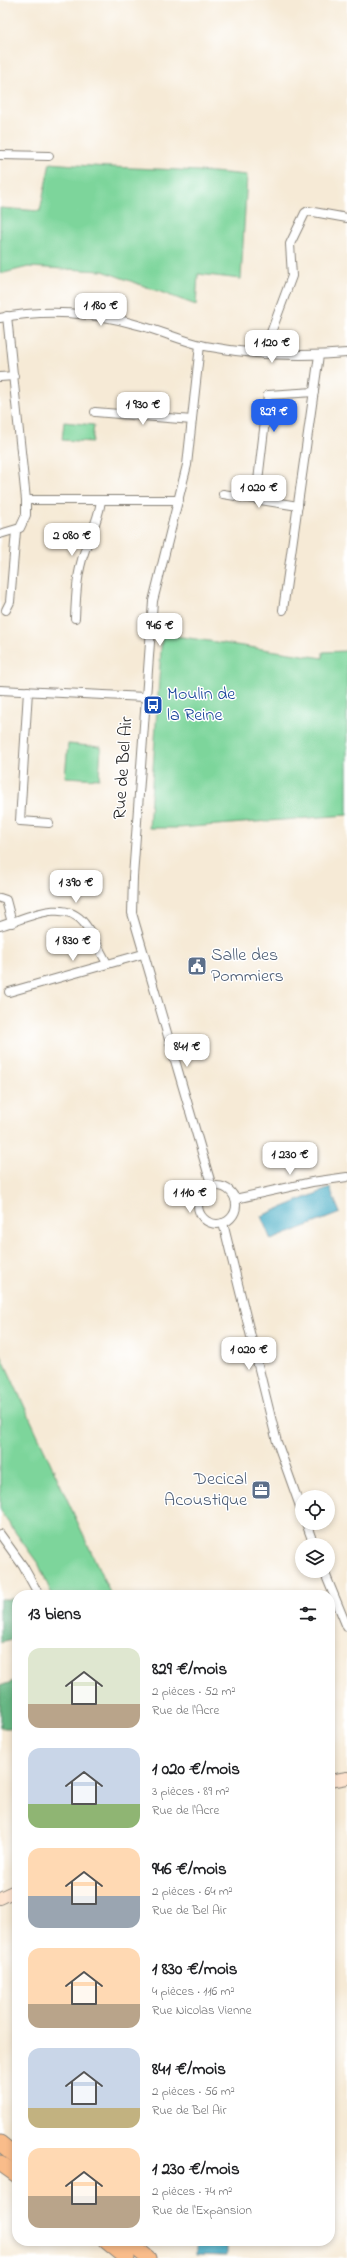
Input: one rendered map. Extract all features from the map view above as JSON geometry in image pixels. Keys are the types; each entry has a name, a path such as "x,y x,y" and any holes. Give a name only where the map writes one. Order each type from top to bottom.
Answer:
{"highway":[{"path":"1,2144 12,2153"},
{"path":"0,2163 12,2171"},
{"path":"112,2246 127,2258"},
{"path":"133,2246 148,2258"}],"main road":[{"path":"335,1781 347,1778"},
{"path":"0,1898 12,1892"}],"street":[{"path":"0,155 49,156"},
{"path":"263,354 292,276 290,244 305,213 308,211 347,218"},
{"path":"6,610 10,602 16,531 23,522 26,500 14,376 4,317 27,314 94,316 138,325 200,345 240,353 320,355 347,353"},
{"name":"Rue de Bel Air","path":"200,345 187,465 153,601 133,877 132,913 212,1187"},
{"path":"283,610 320,355"},
{"path":"0,377 14,376"},
{"path":"256,498 268,395 314,392"},
{"path":"96,412 192,420"},
{"path":"222,494 256,498 298,506"},
{"path":"26,500 179,500"},
{"path":"75,618 77,577 85,549 100,515 101,500"},
{"path":"0,534 16,531"},
{"path":"0,690 146,698"},
{"path":"28,691 20,821 49,823"},
{"path":"0,898 6,900 12,922"},
{"path":"0,926 50,911 68,911 84,923 107,963"},
{"path":"9,992 107,963 144,954"},
{"path":"235,1199 312,1182 347,1177"},
{"path":"212,1187 224,1188 229,1191 235,1199 236,1205 233,1215 223,1223 212,1223 206,1220 200,1212 199,1199 203,1193 212,1187"},
{"path":"223,1223 276,1442 295,1493"},
{"path":"0,1534 23,1566 36,1590"},
{"path":"327,1578 332,1590"},
{"path":"335,1597 347,1626"}],"green space":[{"path":"50,163 247,175 241,279 198,274 196,305 103,271 28,267 0,274 0,208 40,211"},
{"path":"64,422 94,425 92,442 62,440"},
{"path":"162,634 323,658 323,652 347,651 347,815 178,828 149,828"},
{"path":"68,744 101,747 99,779 65,777"},
{"path":"0,1353 109,1590 50,1590 39,1565 0,1511"},
{"path":"0,1599 12,1599 12,1639 0,1642"},
{"path":"12,1682 12,1728 0,1728 0,1686"}],"water":[{"path":"330,1188 340,1213 271,1240 261,1216"},
{"path":"197,2246 227,2246 227,2256 197,2255"}],"place":[{"name":"Moulin de la Reine","path":"153,705"},
{"name":"Salle des Pommiers","path":"197,966"},
{"name":"Decical Acoustique","path":"261,1490"}]}
